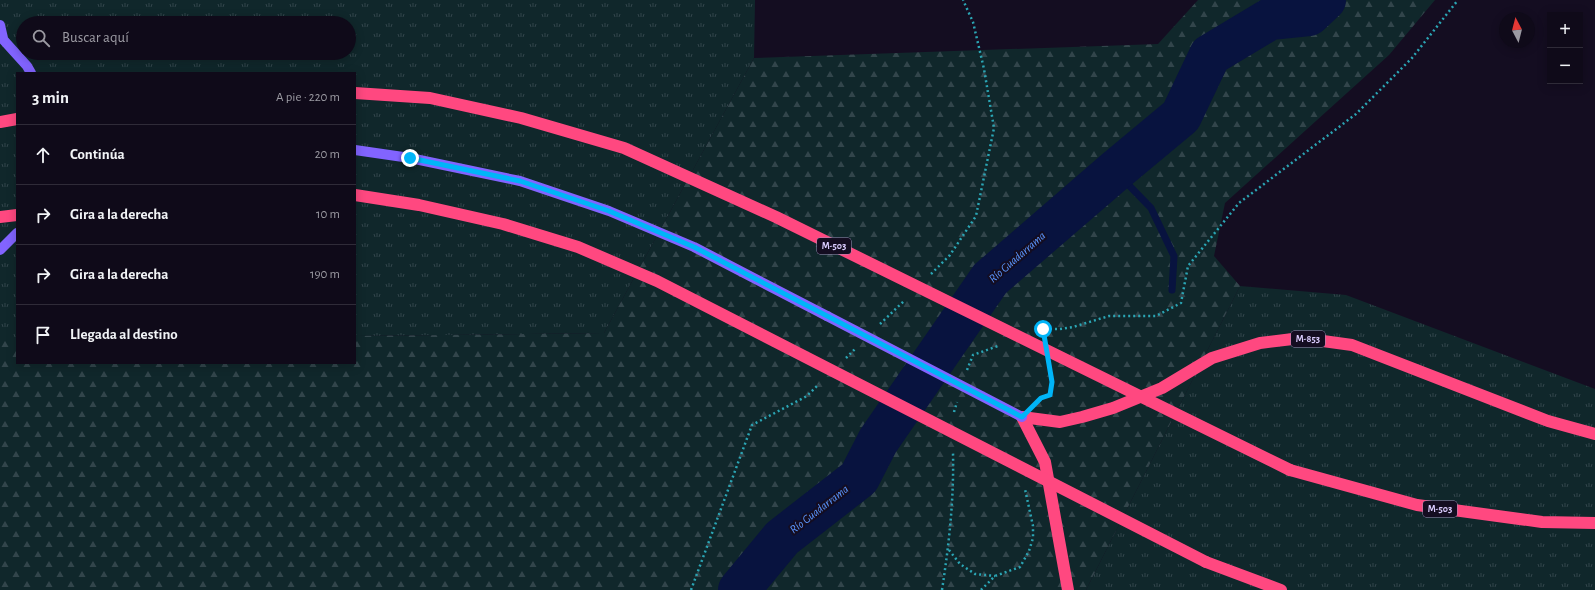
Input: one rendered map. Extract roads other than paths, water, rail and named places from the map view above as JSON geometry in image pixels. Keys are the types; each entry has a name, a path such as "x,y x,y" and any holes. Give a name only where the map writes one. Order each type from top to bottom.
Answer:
{"highway":[{"name":"M-503","path":"356,93 430,98 521,118 624,148 776,217 1290,470 1417,505 1542,522 1595,523"},
{"path":"0,122 16,119"},
{"path":"356,195 419,205 503,224 578,247 650,278 1206,562 1281,590"},
{"path":"0,217 16,215"},
{"name":"M-853","path":"1022,417 1060,422 1082,418 1113,408 1162,388 1212,358 1260,342 1301,338 1352,345 1548,421 1595,434"},
{"path":"1022,417 1045,462 1068,590"}],"main road":[{"path":"0,25 1,37 16,54"},
{"path":"22,60 30,72"},
{"name":"M-853","path":"356,150 410,158 520,181 609,211 694,247 1022,417"},
{"path":"0,250 16,234"}],"waterway":[{"name":"Río Guadarrama","path":"739,590 782,538 859,478 878,441 990,279 1181,116 1210,55 1270,19 1309,15 1325,0"},
{"path":"1115,171 1151,208 1174,256 1172,290"}]}
